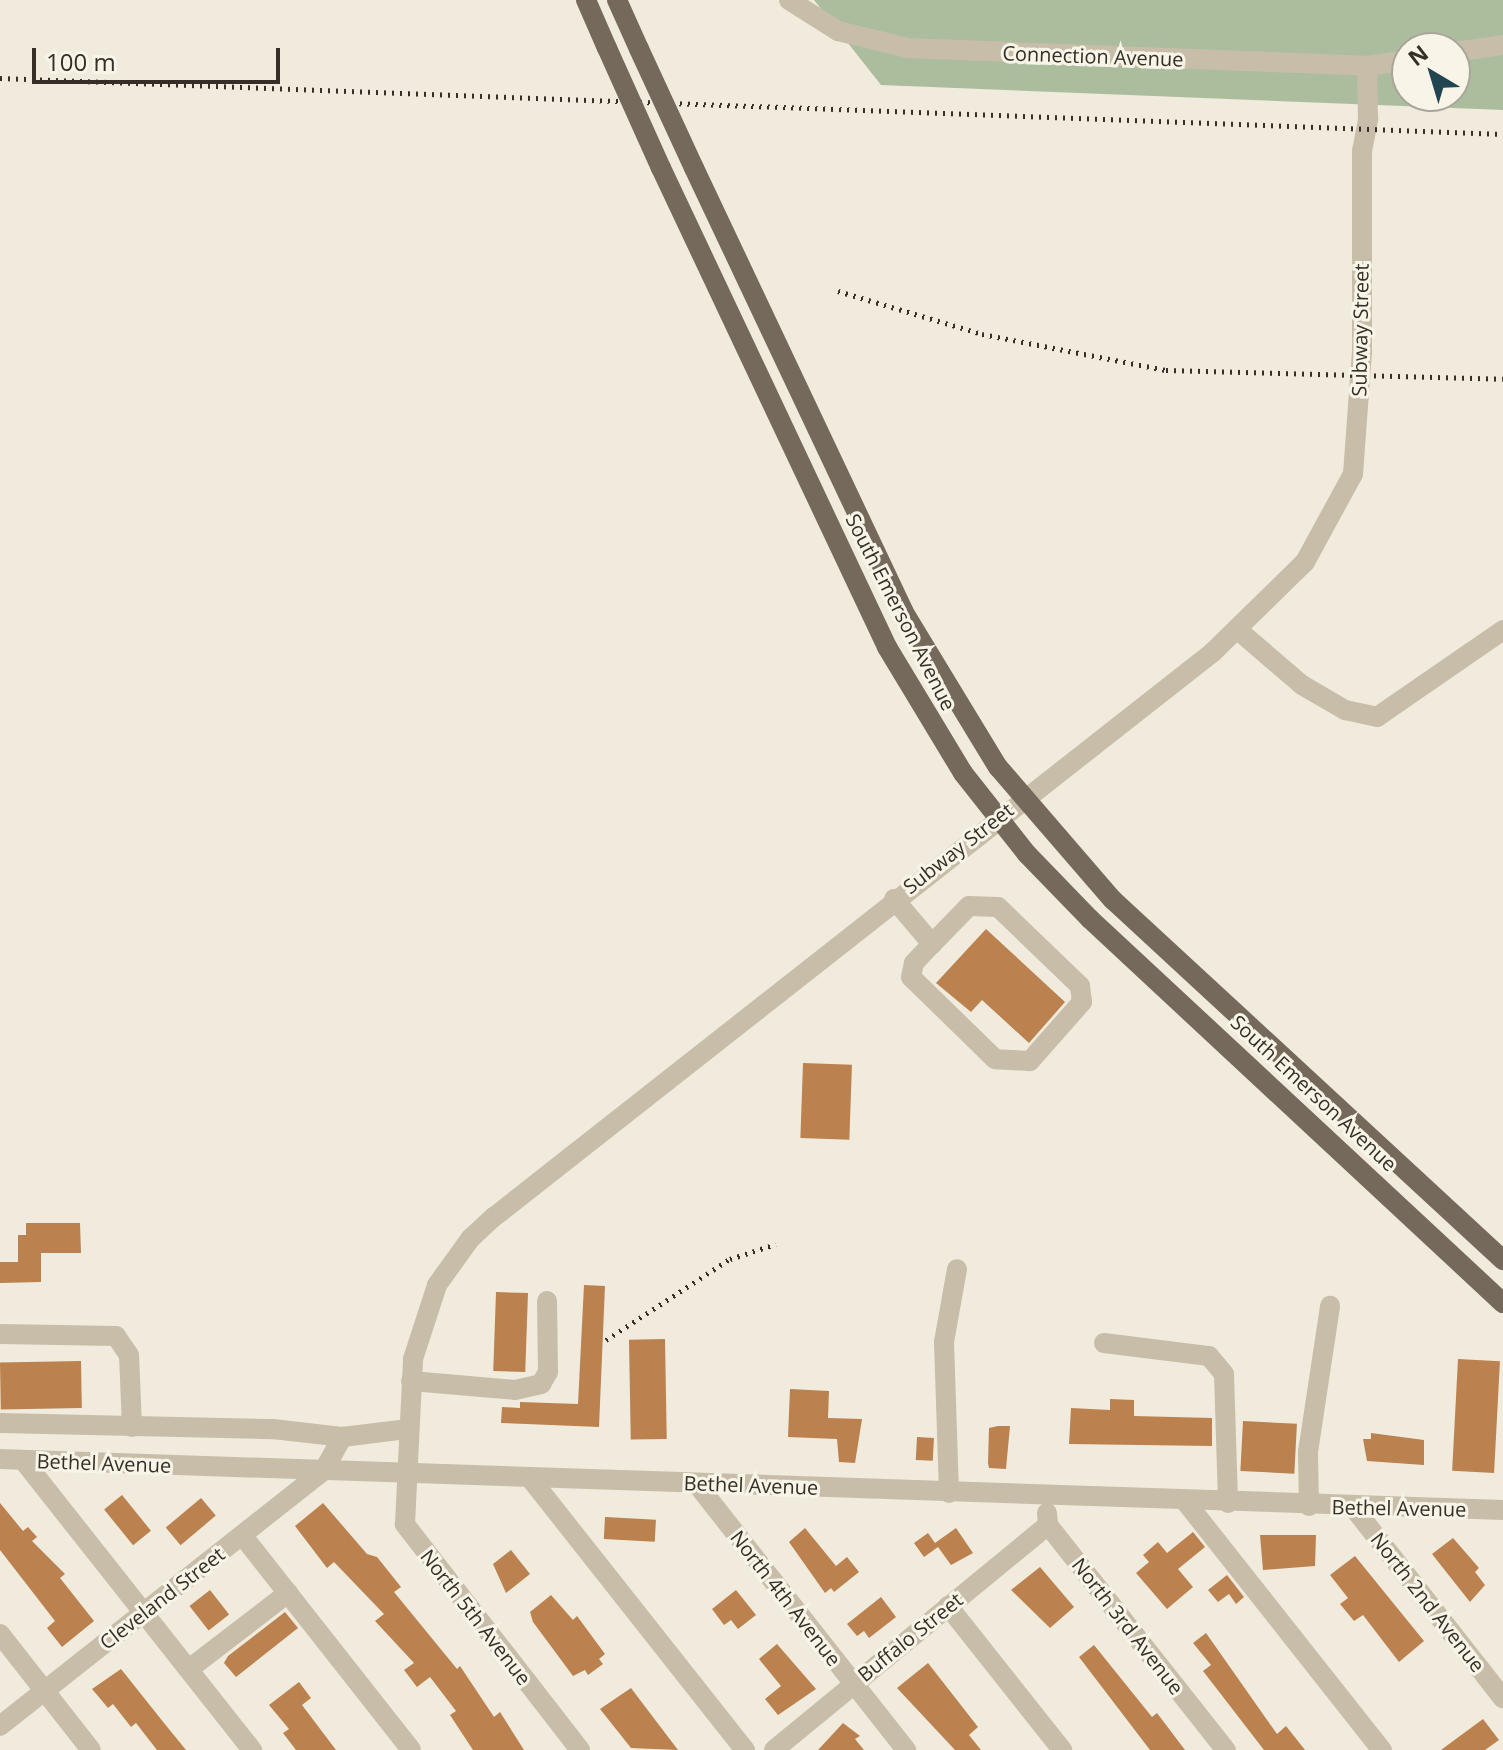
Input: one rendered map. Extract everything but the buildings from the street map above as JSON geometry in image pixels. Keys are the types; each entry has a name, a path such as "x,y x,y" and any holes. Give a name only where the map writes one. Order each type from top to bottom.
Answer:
{"main road":[{"name":"South Emerson Avenue","path":"586,0 676,201 887,647 939,737 998,817 1090,919 1503,1303"},
{"name":"South Emerson Avenue","path":"617,0 923,649 1021,798 1113,900 1503,1260"}],"street":[{"name":"Connection Avenue","path":"789,0 838,31 908,48 1367,66 1391,62"},
{"path":"1471,50 1503,45"},
{"name":"Subway Street","path":"404,1473 411,1381 427,1306 470,1239 1021,798 1239,631 1305,562 1353,474 1362,352 1362,151 1357,141 1365,112 1367,66"},
{"path":"1239,631 1302,685 1345,710 1377,717 1471,647 1503,630"},
{"path":"894,899 932,944"},
{"path":"969,906 998,907 1080,986 1082,1002 1030,1061 995,1059 911,977 914,963 932,944 969,906"},
{"path":"949,1493 944,1342 957,1269"},
{"path":"411,1381 515,1390 541,1384 548,1372 547,1301"},
{"path":"1309,1506 1308,1452 1330,1306"},
{"path":"0,1334 116,1336 129,1355 132,1427"},
{"path":"1104,1343 1209,1356 1224,1374 1228,1503"},
{"path":"0,1423 273,1429 342,1437 407,1429"},
{"path":"324,1470 342,1437"},
{"name":"Bethel Avenue","path":"0,1459 1309,1506 1503,1510"},
{"path":"23,1460 252,1750"},
{"name":"Cleveland Street","path":"0,1726 324,1470"},
{"name":"North 5th Avenue","path":"404,1473 403,1515 409,1532 580,1750"},
{"path":"530,1478 745,1750"},
{"name":"North 4th Avenue","path":"696,1483 906,1750"},
{"path":"1047,1497 1048,1525"},
{"path":"1185,1501 1382,1750"},
{"name":"North 2nd Avenue","path":"1353,1507 1503,1698"},
{"name":"Buffalo Street","path":"782,1746 1048,1525"},
{"name":"North 3rd Avenue","path":"1048,1525 1226,1750"},
{"path":"242,1535 411,1750"},
{"path":"189,1669 288,1593"},
{"path":"948,1606 1062,1750"},
{"path":"0,1634 91,1750"}],"green space":[{"path":"814,0 1503,0 1503,110 1471,109 1471,32 1391,32 1391,105 881,85"}],"railway":[{"path":"0,78 1503,134"},
{"path":"838,291 982,334 1166,370 1503,379"},
{"path":"606,1340 730,1259 776,1244"}]}
